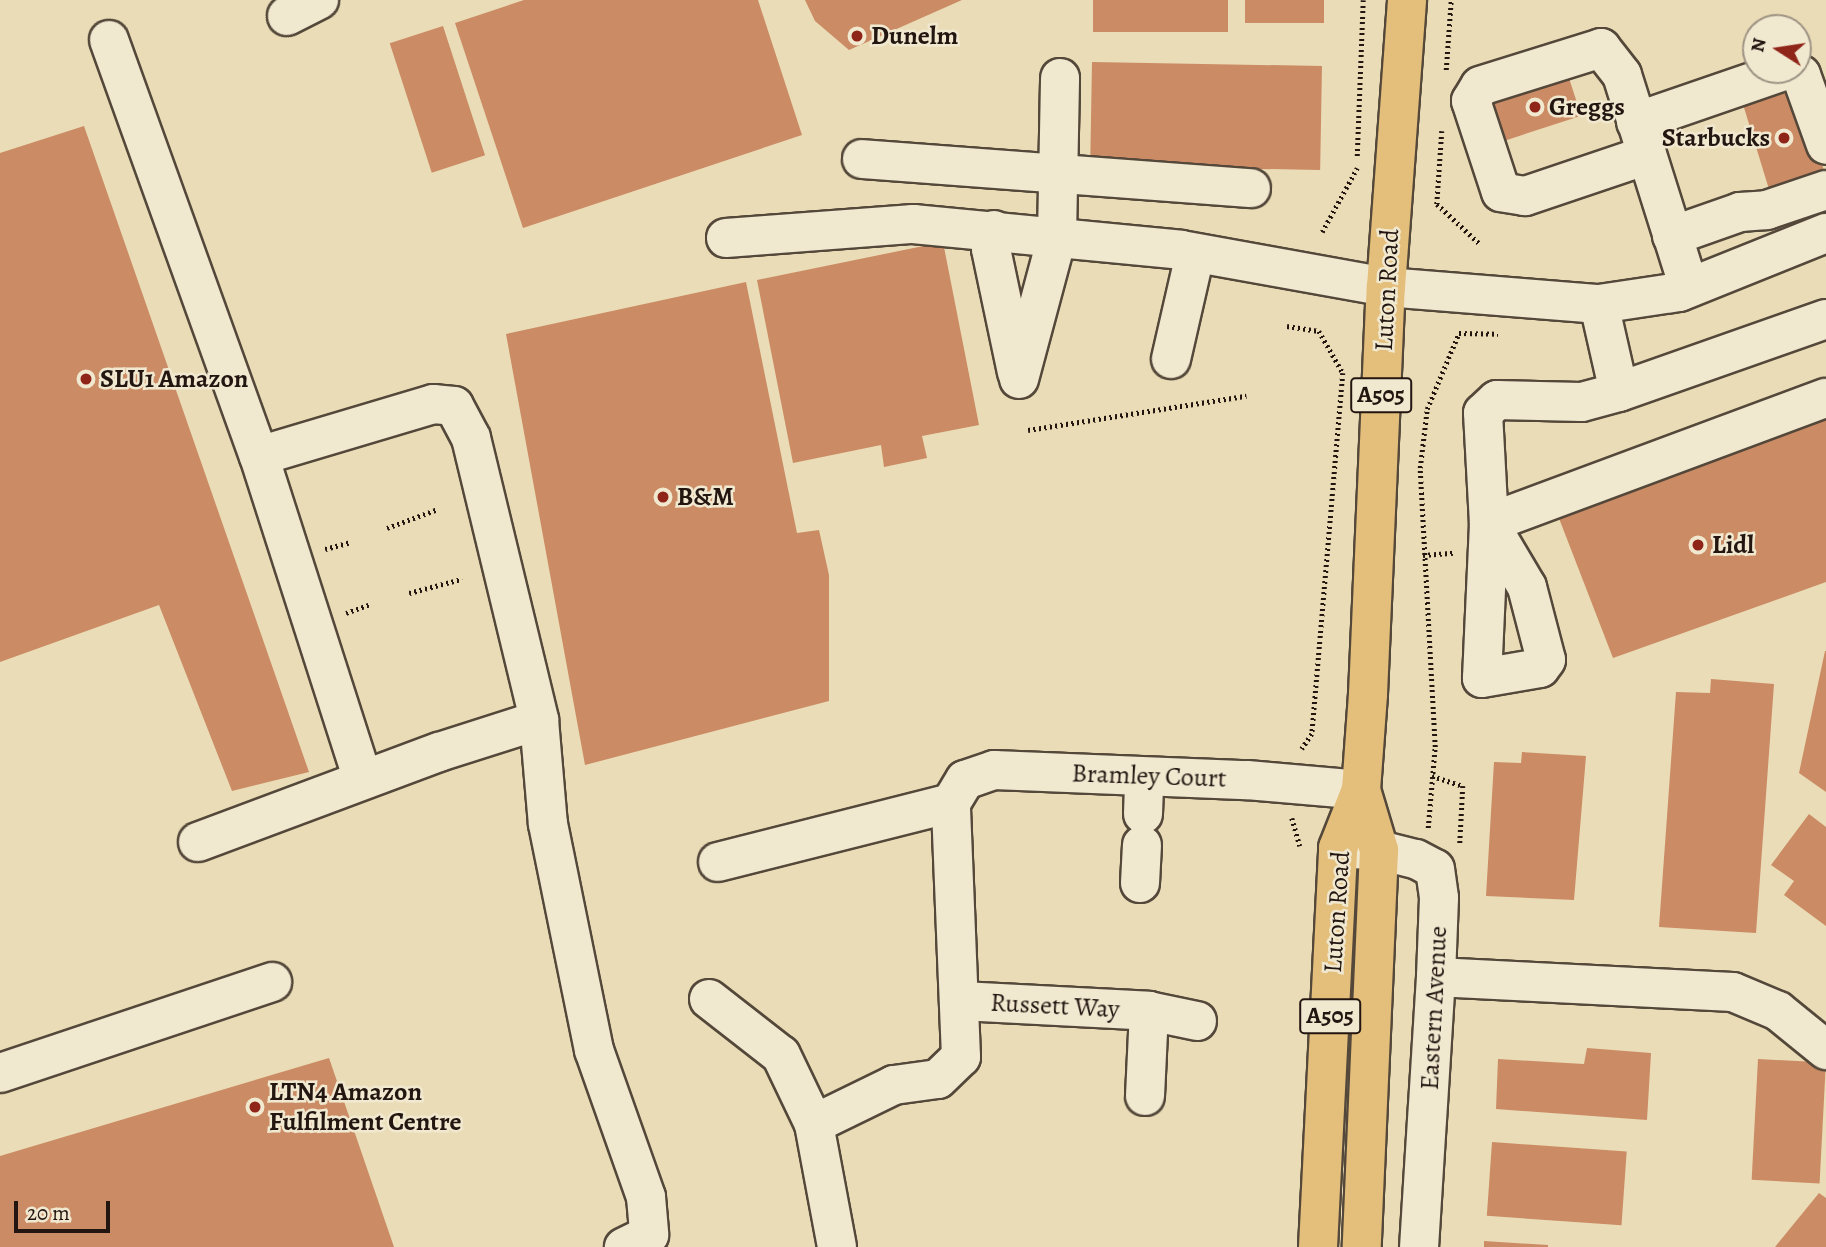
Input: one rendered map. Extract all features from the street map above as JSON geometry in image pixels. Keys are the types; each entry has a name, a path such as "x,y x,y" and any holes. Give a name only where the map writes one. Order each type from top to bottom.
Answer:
{"main road":[{"name":"Luton Road","path":"1318,1247 1338,848 1361,790 1386,287 1407,0"},
{"name":"Luton Road","path":"1361,790 1379,850 1362,1247"}],"street":[{"path":"109,40 259,456 363,779"},
{"path":"1689,288 1641,138 1622,75 1601,48 1480,86 1471,101 1502,191 1525,196 1641,138 1758,84"},
{"path":"994,230 992,249 1019,379 1057,237 1060,78"},
{"path":"1804,84 1826,145"},
{"path":"862,159 1251,188"},
{"path":"1672,236 1740,212 1767,210 1826,190"},
{"path":"726,238 913,224 994,230 1195,254 1386,287 1599,304 1689,288 1826,233"},
{"path":"1171,359 1195,254"},
{"path":"1599,304 1619,392"},
{"path":"1826,319 1619,392 1581,402 1497,400 1483,413 1489,523 1826,398"},
{"path":"259,456 433,404 454,407 471,438 539,720 548,824 594,1050 646,1197 649,1235 624,1247"},
{"path":"494,668 530,680"},
{"path":"198,842 363,779 539,720"},
{"name":"Bramley Court","path":"951,803 965,780 995,770 1361,790"},
{"path":"1140,883 1144,777"},
{"path":"718,862 951,803 961,1001 961,1057 938,1079 894,1085 814,1124"},
{"name":"Eastern Avenue","path":"1338,848 1379,850 1435,869 1439,898 1436,977 1419,1247"},
{"path":"1436,977 1733,992 1777,1012 1826,1050"},
{"path":"0,1073 272,982"},
{"path":"709,999 780,1055 814,1124 837,1247"},
{"name":"Russett Way","path":"961,1001 1149,1011 1197,1021"},
{"name":"Russett Way","path":"1145,1096 1149,1011"}],"path":[{"path":"1322,232 1357,171 1363,0"},
{"path":"1437,204 1480,244"},
{"path":"1287,326 1319,331 1343,373 1312,734 1298,755"},
{"path":"1427,409 1459,333 1510,335"},
{"path":"1028,430 1247,396"},
{"path":"387,528 438,509"},
{"path":"318,551 351,542"},
{"path":"409,593 462,579"},
{"path":"1289,810 1300,838 1300,851"}],"building":[{"path":"524,0 758,0 802,135 523,228 455,23"},
{"name":"Dunelm","path":"805,0 962,0 849,50 815,21"},
{"path":"1093,0 1228,0 1228,32 1093,32"},
{"path":"1245,0 1324,0 1324,23 1245,23"},
{"path":"443,26 485,155 432,173 390,43"},
{"path":"1092,62 1322,66 1320,170 1090,166"},
{"name":"Greggs","path":"1567,72 1581,116 1502,141 1488,98"},
{"name":"Starbucks","path":"1799,89 1824,171 1769,188 1744,106"},
{"name":"SLU1 Amazon","path":"84,126 309,772 232,791 159,605 0,662 0,153"},
{"path":"943,242 979,425 922,436 927,458 884,467 881,445 793,463 757,280"},
{"name":"B&M","path":"746,282 797,533 819,530 829,575 829,701 585,765 506,334"},
{"name":"Lidl","path":"1826,417 1826,582 1613,658 1555,508"},
{"path":"1826,651 1826,792 1799,773"},
{"path":"1711,679 1774,684 1756,933 1659,927 1676,692 1710,693"},
{"path":"1522,752 1586,756 1574,900 1486,896 1494,762 1521,763"},
{"path":"1809,814 1826,827 1826,926 1784,895 1794,881 1771,865"},
{"path":"1587,1048 1651,1053 1647,1120 1496,1109 1498,1059 1584,1064"},
{"name":"LTN4 Amazon Fulfilment Centre","path":"329,1058 394,1247 0,1247 0,1156"},
{"path":"1758,1059 1826,1063 1820,1183 1752,1180"},
{"path":"1492,1142 1627,1151 1622,1225 1487,1216"},
{"path":"1819,1193 1826,1198 1826,1247 1775,1247"},
{"path":"1484,1241 1548,1245 1548,1247 1484,1247"}],"place":[{"name":"Dunelm","path":"857,36"},
{"name":"Greggs","path":"1535,107"},
{"name":"Starbucks","path":"1784,138"},
{"name":"SLU1 Amazon","path":"86,379"},
{"name":"B&M","path":"663,497"},
{"name":"Lidl","path":"1698,545"},
{"name":"LTN4 Amazon Fulfilment Centre","path":"255,1107"}]}
